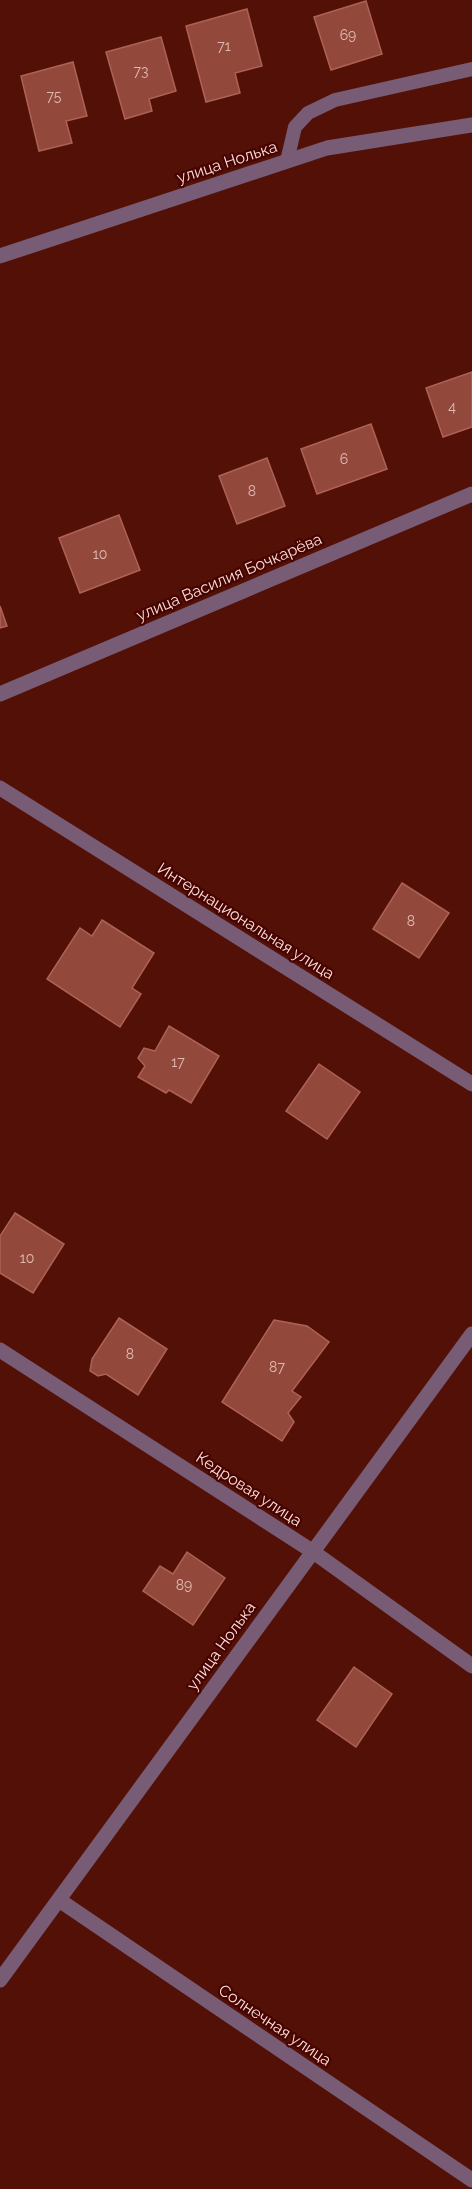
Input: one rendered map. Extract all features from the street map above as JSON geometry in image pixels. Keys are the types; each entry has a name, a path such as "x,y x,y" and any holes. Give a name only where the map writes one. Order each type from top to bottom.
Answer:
{"street":[{"name":"улица Нолька","path":"0,256 327,148 472,125"},
{"name":"улица Василия Бочкарёва","path":"0,694 472,494"},
{"name":"Интернациональная улица","path":"0,788 472,1084"},
{"name":"улица Нолька","path":"0,1980 472,1334"},
{"name":"Кедровая улица","path":"0,1350 312,1551 472,1666"},
{"name":"Солнечная улица","path":"59,1900 472,2180"},
{"path":"0,1955 14,1962"}],"lane":[{"path":"287,161 295,127 308,113 335,100 472,69"}],"building":[{"path":"366,1 382,54 331,70 314,17"},
{"path":"247,9 262,66 235,73 240,93 206,102 186,26"},
{"path":"161,37 176,91 149,99 152,111 125,119 106,52"},
{"path":"73,62 87,116 66,121 72,143 39,151 21,76"},
{"path":"472,372 472,427 443,437 426,388"},
{"path":"371,424 387,469 317,494 301,449"},
{"path":"267,458 285,506 237,524 219,476"},
{"path":"119,515 140,570 80,593 59,538"},
{"path":"0,606 7,626 0,628"},
{"path":"402,883 449,913 419,958 373,929"},
{"path":"102,920 154,953 132,988 141,994 120,1027 47,979 80,928 92,936"},
{"path":"169,1026 219,1056 191,1103 169,1090 166,1093 138,1077 145,1066 138,1058 144,1048 155,1051"},
{"path":"319,1064 360,1092 327,1139 286,1111"},
{"path":"15,1213 64,1244 33,1293 0,1273 0,1236"},
{"path":"119,1318 167,1349 138,1395 106,1374 98,1376 90,1371 92,1359"},
{"path":"274,1320 307,1326 329,1342 292,1391 301,1397 288,1413 294,1422 282,1441 222,1402"},
{"path":"187,1552 225,1578 193,1625 143,1591 160,1566 173,1574"},
{"path":"354,1667 392,1694 356,1747 317,1720"}]}
